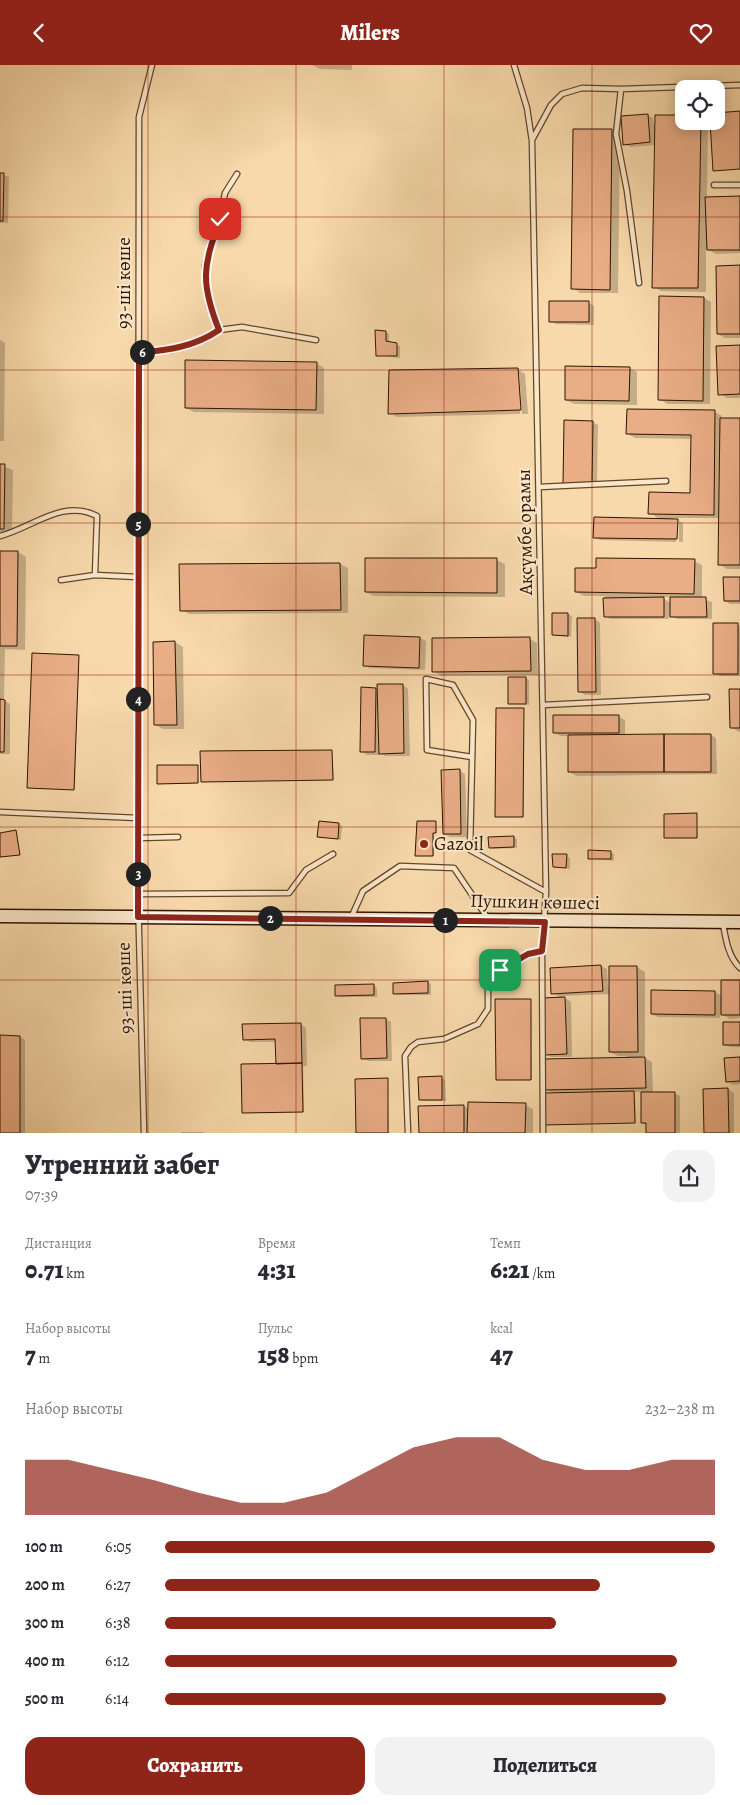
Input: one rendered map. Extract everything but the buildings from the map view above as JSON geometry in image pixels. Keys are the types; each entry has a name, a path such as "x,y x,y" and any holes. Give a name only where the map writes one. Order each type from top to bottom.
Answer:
{"main road":[{"name":"Пушкин көшесі","path":"0,916 545,922 740,922"}],"lane":[{"name":"93-ші көше","path":"144,1133 138,917 139,117 152,65"},
{"name":"Ақсүмбе орамы","path":"514,65 527,108 532,141 546,892 542,951 543,1133"},
{"path":"532,141 551,105 562,94 582,88 621,89 740,85"},
{"path":"621,89 616,134 627,191 639,283"},
{"path":"219,330 209,305 205,265 220,219 224,193 237,174"},
{"path":"714,185 740,185"},
{"path":"139,353 172,350 204,340 219,330 242,327 316,340"},
{"path":"539,487 666,481"},
{"path":"0,536 14,533 56,512 79,509 89,512 97,517 95,575"},
{"path":"61,580 95,575 138,577"},
{"path":"472,757 427,750 426,679 453,685 472,720 472,757 470,850 546,892"},
{"path":"543,705 707,697"},
{"path":"0,812 138,818"},
{"path":"138,838 178,837"},
{"path":"138,894 289,893 306,870 333,854"},
{"path":"350,919 363,891 400,866 454,868 490,921"},
{"path":"722,922 727,948 734,963 740,968"},
{"path":"408,1133 405,1056 411,1047 418,1042 444,1039 478,1024 488,1009 488,987 492,977 515,960 542,951"}],"place":[{"name":"Gazoil","path":"424,844"}],"route":[{"path":"220,219 205,265 209,305 219,330 204,340 172,350 139,353 138,917 545,922 542,951 528,954 500,970"}]}
